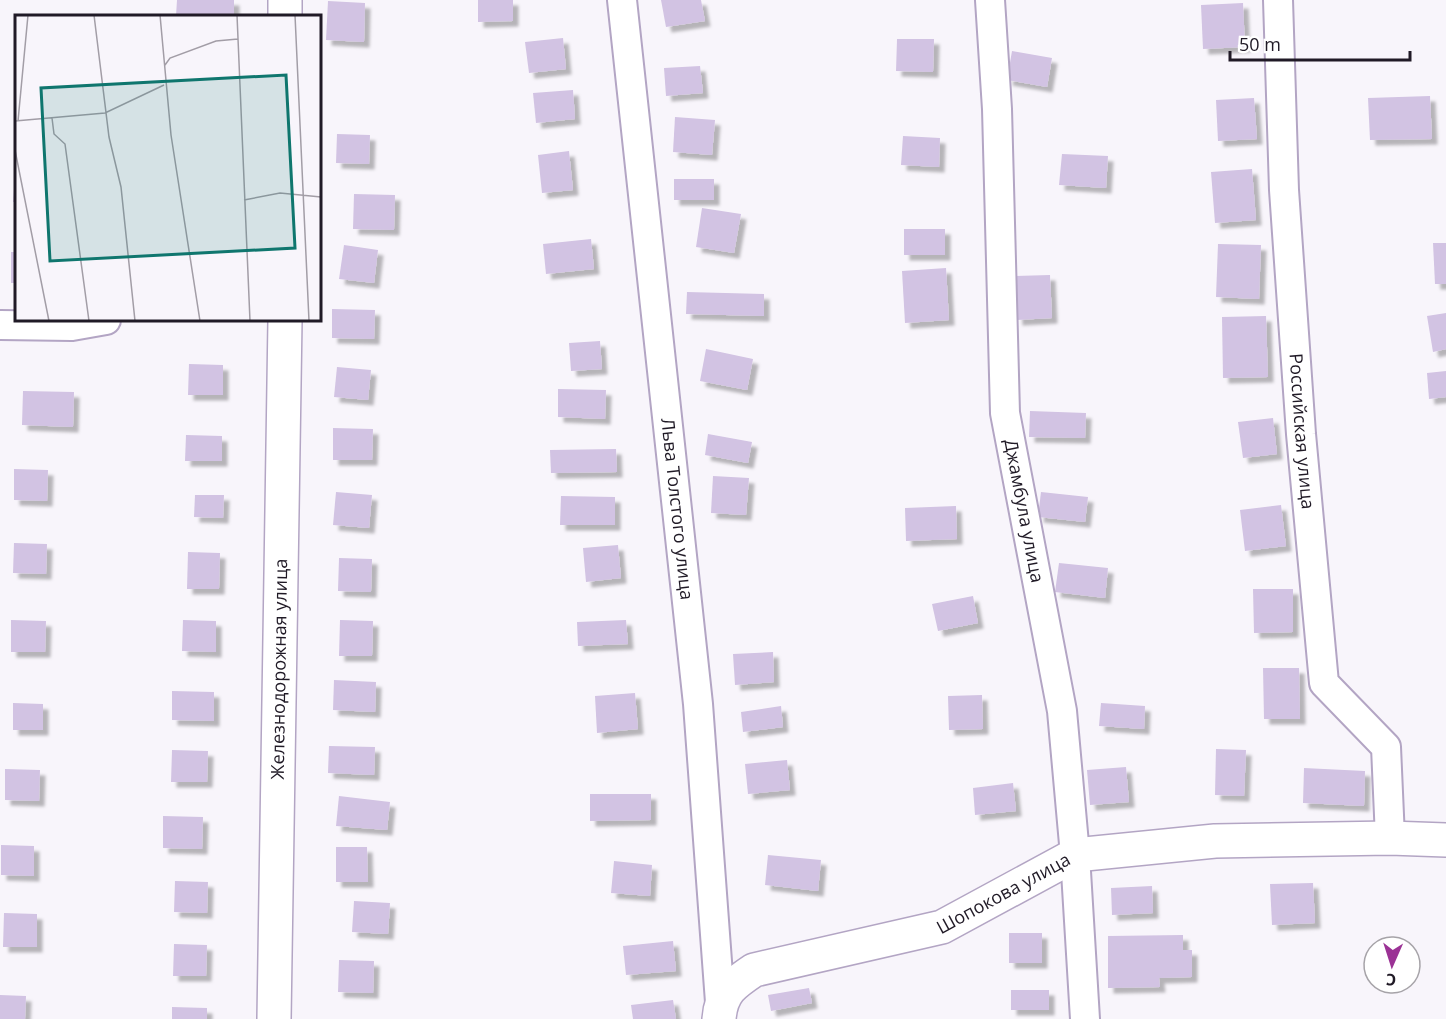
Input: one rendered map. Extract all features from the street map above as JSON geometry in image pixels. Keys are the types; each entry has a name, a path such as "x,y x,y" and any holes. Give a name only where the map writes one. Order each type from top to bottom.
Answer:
{"street":[{"name":"Льва Толстого улица","path":"622,0 698,704 720,1011"},
{"name":"Джамбула улица","path":"990,0 997,109 1005,413 1062,711 1075,855 1085,1019"},
{"name":"Российская улица","path":"1278,0 1284,190 1299,411 1324,683 1386,747 1390,837"},
{"path":"0,325 72,326 100,321"},
{"name":"Железнодорожная улица","path":"274,1019 285,321"},
{"name":"Шопокова улица","path":"720,1011 734,983 754,970 942,927 1075,855 1215,841 1390,837 1446,840"}],"building":[{"path":"177,0 234,0 234,15 176,15"},
{"path":"478,0 513,0 513,21 478,22"},
{"path":"661,0 701,0 705,21 666,27"},
{"path":"328,1 365,3 364,42 326,40"},
{"path":"1243,3 1245,47 1203,49 1201,5"},
{"path":"563,38 566,69 529,73 525,42"},
{"path":"897,39 934,39 933,72 896,71"},
{"path":"1012,51 1052,58 1047,87 1007,80"},
{"path":"700,66 703,93 666,96 664,68"},
{"path":"573,90 575,119 536,123 533,93"},
{"path":"1430,96 1432,139 1370,140 1368,98"},
{"path":"1254,98 1257,139 1218,141 1216,100"},
{"path":"675,117 715,120 712,155 673,152"},
{"path":"337,134 370,135 369,164 336,163"},
{"path":"903,136 940,138 939,167 901,165"},
{"path":"569,151 573,190 542,193 538,155"},
{"path":"1062,154 1108,156 1106,188 1059,185"},
{"path":"1252,169 1256,220 1215,223 1211,172"},
{"path":"15,177 15,202 13,202"},
{"path":"674,179 714,179 714,200 674,200"},
{"path":"354,194 395,195 394,230 353,229"},
{"path":"702,208 741,214 734,253 696,247"},
{"path":"904,229 945,229 945,255 904,255"},
{"path":"591,239 594,269 546,274 543,244"},
{"path":"1433,243 1446,243 1446,284 1435,284"},
{"path":"1218,244 1261,245 1259,299 1216,297"},
{"path":"344,245 378,250 374,283 339,279"},
{"path":"11,252 15,252 15,283 11,283"},
{"path":"946,268 949,320 905,323 902,271"},
{"path":"1050,275 1052,318 1017,320 1015,276"},
{"path":"687,292 764,294 764,316 686,314"},
{"path":"332,309 375,310 374,339 332,338"},
{"path":"1446,313 1446,349 1433,352 1427,316"},
{"path":"1266,316 1268,377 1223,378 1222,317"},
{"path":"600,341 602,369 571,371 569,343"},
{"path":"706,349 753,359 747,390 700,381"},
{"path":"189,364 223,365 223,395 188,395"},
{"path":"337,367 371,370 368,400 334,397"},
{"path":"1446,371 1446,397 1429,399 1427,373"},
{"path":"558,389 606,390 605,419 558,417"},
{"path":"23,391 74,392 73,427 22,425"},
{"path":"1030,411 1086,413 1085,438 1029,437"},
{"path":"1273,418 1277,454 1243,458 1238,422"},
{"path":"333,428 373,429 372,460 333,460"},
{"path":"708,434 752,442 748,463 705,455"},
{"path":"186,435 222,436 222,461 185,461"},
{"path":"616,449 617,472 551,473 550,450"},
{"path":"14,469 48,470 47,501 14,500"},
{"path":"713,476 749,478 746,515 711,513"},
{"path":"336,492 372,495 369,528 333,525"},
{"path":"1041,492 1088,497 1085,522 1038,517"},
{"path":"195,495 224,495 223,518 194,517"},
{"path":"561,496 615,497 615,525 560,525"},
{"path":"1281,505 1286,546 1245,551 1240,510"},
{"path":"956,506 957,539 906,541 905,508"},
{"path":"14,543 47,544 46,574 13,573"},
{"path":"618,545 621,578 586,582 583,548"},
{"path":"188,552 220,553 219,589 187,589"},
{"path":"339,558 372,559 371,592 338,591"},
{"path":"1059,563 1108,568 1105,598 1055,592"},
{"path":"1253,589 1293,589 1293,632 1254,633"},
{"path":"973,596 978,623 938,631 932,604"},
{"path":"11,620 46,621 45,652 11,652"},
{"path":"183,620 216,621 216,652 182,651"},
{"path":"340,620 373,621 372,656 339,656"},
{"path":"626,620 628,644 578,646 577,622"},
{"path":"773,652 774,682 735,685 733,654"},
{"path":"1263,668 1299,668 1300,719 1264,719"},
{"path":"334,680 376,682 375,712 333,710"},
{"path":"172,691 214,692 214,721 172,720"},
{"path":"635,693 638,729 597,733 595,696"},
{"path":"982,695 983,729 949,730 948,696"},
{"path":"13,703 43,704 43,730 13,730"},
{"path":"1101,703 1145,706 1144,729 1099,726"},
{"path":"781,706 783,727 743,732 741,712"},
{"path":"329,746 375,747 374,775 328,773"},
{"path":"1216,749 1246,750 1244,796 1215,795"},
{"path":"172,750 208,751 207,782 171,782"},
{"path":"787,760 790,790 748,794 745,764"},
{"path":"1126,767 1129,802 1090,805 1087,770"},
{"path":"1304,768 1365,771 1364,806 1303,803"},
{"path":"5,769 40,770 39,801 5,800"},
{"path":"1013,783 1016,811 975,815 973,788"},
{"path":"590,794 651,794 651,820 590,821"},
{"path":"339,796 390,802 387,830 336,826"},
{"path":"163,816 203,817 202,849 163,848"},
{"path":"1,845 34,846 34,876 1,875"},
{"path":"336,847 367,847 368,882 336,882"},
{"path":"768,855 821,860 818,891 765,885"},
{"path":"614,861 652,865 650,896 611,893"},
{"path":"175,881 208,882 207,913 174,912"},
{"path":"1313,883 1315,923 1272,925 1270,884"},
{"path":"1152,886 1153,913 1112,915 1111,888"},
{"path":"354,901 390,903 388,934 352,932"},
{"path":"4,913 37,914 37,947 3,947"},
{"path":"1009,933 1042,933 1042,963 1009,963"},
{"path":"1183,935 1183,950 1192,950 1192,977 1159,978 1160,987 1108,988 1108,936"},
{"path":"673,941 676,971 626,975 623,946"},
{"path":"174,944 207,945 206,976 173,976"},
{"path":"339,960 374,961 373,993 338,992"},
{"path":"809,988 812,1003 771,1011 768,995"},
{"path":"1011,990 1049,990 1049,1010 1011,1010"},
{"path":"0,995 26,996 25,1019 0,1019"},
{"path":"673,1000 676,1019 633,1019 631,1005"},
{"path":"172,1007 207,1008 207,1019 172,1019"}]}
